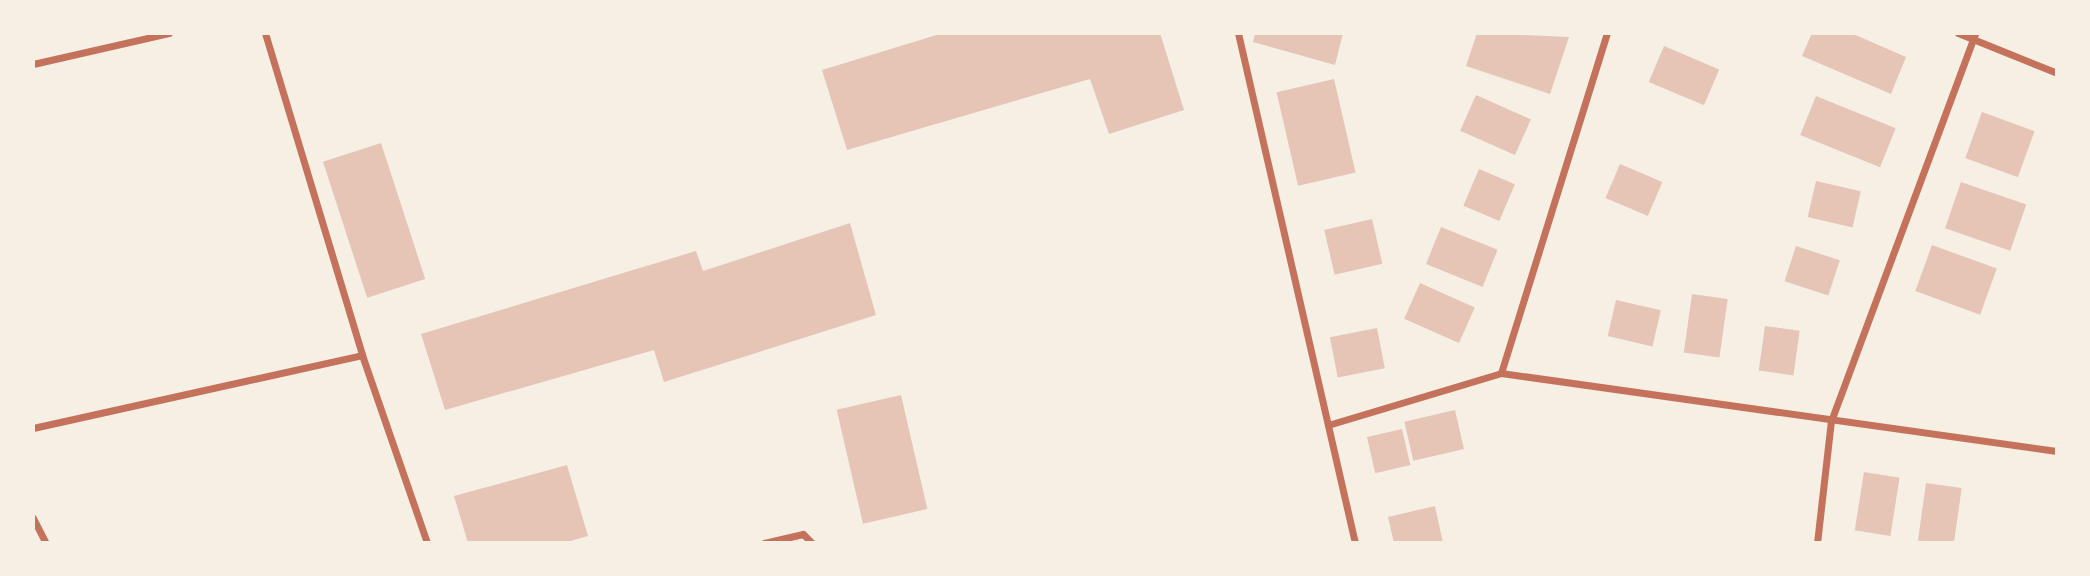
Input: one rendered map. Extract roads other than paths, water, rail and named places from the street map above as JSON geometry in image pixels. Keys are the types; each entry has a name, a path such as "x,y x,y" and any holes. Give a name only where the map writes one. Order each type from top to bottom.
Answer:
{"street":[{"path":"33,64 169,33"},
{"path":"265,33 362,355 428,543"},
{"path":"1238,33 1354,543"},
{"path":"1501,373 1607,33"},
{"path":"1958,33 1974,36 2057,73"},
{"path":"1817,543 1831,421 1974,36"},
{"path":"33,428 362,355"},
{"path":"1328,425 1501,373 2057,451"},
{"path":"33,518 46,543"},
{"path":"764,543 803,534 813,543"}]}
